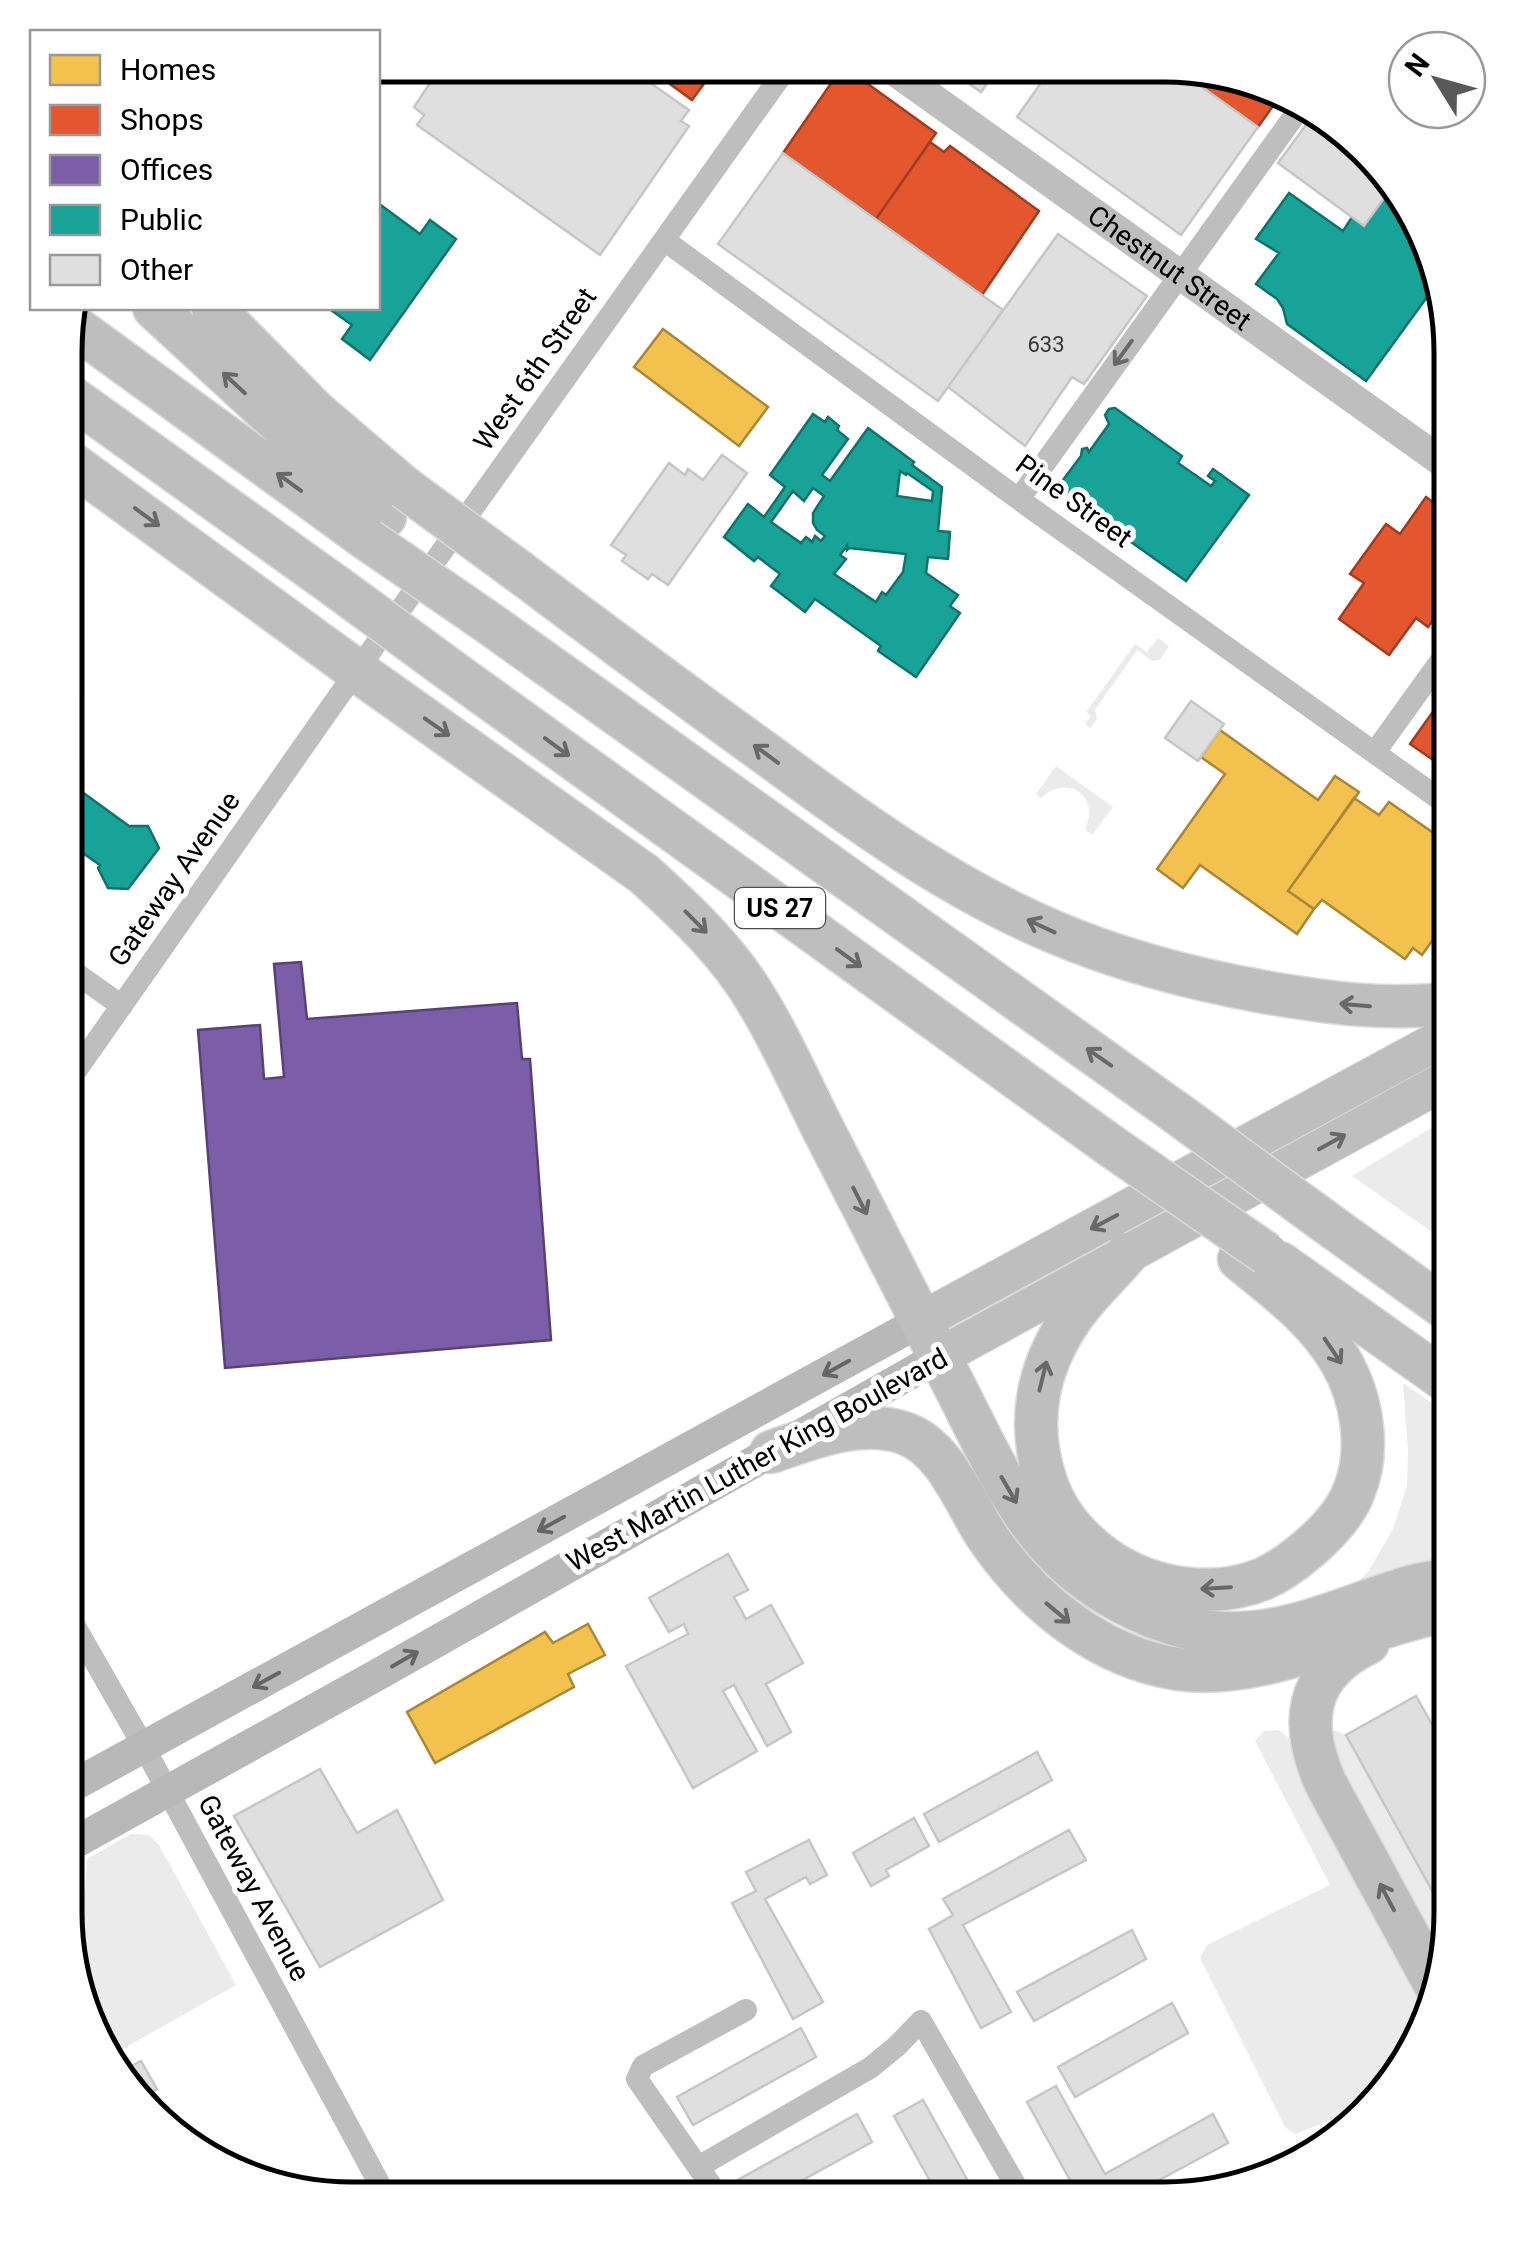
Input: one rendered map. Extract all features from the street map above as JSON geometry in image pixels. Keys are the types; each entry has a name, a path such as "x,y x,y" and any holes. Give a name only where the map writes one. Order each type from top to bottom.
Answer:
{"highway":[{"path":"156,310 330,470 386,515 516,570 766,754 883,836 982,897 1053,932 1149,966 1230,986 1381,1008 1434,1004"},
{"path":"214,310 316,412 386,515"},
{"name":"US 27","path":"84,332 386,515 488,617 531,654 1434,1300"},
{"name":"US 27","path":"82,404 1111,1146 1253,1256 1434,1372"},
{"path":"82,471 644,874 716,942 760,1005 1010,1492 1060,1558 1085,1579 1160,1620 1222,1634 1265,1632 1404,1588 1434,1582"},
{"path":"1324,1221 1434,1285"},
{"path":"1127,1254 1073,1315 1048,1358 1036,1406 1038,1456 1053,1503 1096,1552 1146,1582 1176,1588 1236,1587 1264,1579 1294,1562 1344,1510 1360,1467 1363,1430 1341,1361 1319,1330 1283,1295 1253,1256"},
{"path":"770,1452 852,1429 890,1429 919,1440 938,1456 988,1539 1054,1610 1074,1627 1112,1648 1176,1669 1204,1672 1254,1666 1394,1623 1434,1615"},
{"path":"1427,1971 1326,1784 1312,1750 1310,1732 1316,1694 1324,1678 1346,1656 1382,1637 1434,1618"}],"main road":[{"name":"West Martin Luther King Boulevard","path":"82,1781 930,1339 1434,1045"},
{"name":"West Martin Luther King Boulevard","path":"82,1839 770,1452 930,1339 1127,1254 1434,1087"}],"street":[{"name":"West 6th Street","path":"332,707 776,82"},
{"name":"Chestnut Street","path":"912,82 1434,456"},
{"path":"1019,498 1294,116"},
{"name":"Pine Street","path":"664,240 1434,795"},
{"path":"1375,752 1434,670"},
{"name":"Gateway Avenue","path":"82,1062 332,707"},
{"path":"82,978 122,1006"},
{"name":"Gateway Avenue","path":"82,1637 378,2182"},
{"path":"708,2182 637,2080 642,2066 746,2010"},
{"path":"698,2167 870,2068 921,2021 1014,2182"}],"shaded area":[{"path":"1158,638 1169,646 1160,660 1152,661 1137,650 1095,710 1097,719 1090,728 1085,724 1091,716 1086,712 1135,644 1147,652"},
{"path":"1056,766 1113,807 1092,835 1085,829 1089,807 1079,792 1061,788 1041,798 1036,794"},
{"path":"1434,1126 1434,1233 1352,1176"},
{"path":"1403,1383 1434,1405 1434,1579 1338,1601 1368,1572 1393,1529 1407,1485"},
{"path":"1278,1730 1288,1737 1420,1999 1407,2032 1367,2090 1337,2119 1295,2134 1285,2127 1200,1958 1207,1945 1330,1885 1255,1741 1264,1731"},
{"path":"1327,1732 1346,1735 1434,1894 1430,1960 1322,1738"},
{"path":"131,1834 149,1835 159,1845 236,1985 121,2050 103,2016 88,1965 82,1912 87,1859"}],"building: Homes":[{"path":"663,329 768,407 739,446 634,367"},
{"path":"1220,730 1318,800 1335,776 1359,792 1288,891 1314,909 1297,934 1200,865 1183,888 1157,869 1225,774 1201,757"},
{"path":"1354,798 1379,815 1389,802 1434,833 1434,938 1422,955 1413,948 1405,959 1322,900 1314,909 1288,891"},
{"path":"588,1624 605,1655 568,1674 574,1687 435,1763 407,1712 545,1632 553,1643"}],"building: Shops":[{"path":"832,82 866,82 936,133 876,219 783,153"},
{"path":"668,83 705,83 692,100"},
{"path":"1199,85 1273,106 1258,127"},
{"path":"930,142 944,152 950,146 1039,211 982,295 876,219"},
{"path":"1426,497 1434,503 1434,619 1428,627 1416,618 1389,655 1339,619 1364,583 1350,574 1386,524 1400,534"},
{"path":"1434,710 1434,761 1410,744"}],"building: Offices":[{"path":"301,962 307,1019 517,1003 522,1059 530,1059 551,1340 225,1368 198,1030 260,1025 264,1079 284,1077 274,964"}],"building: Public":[{"path":"1289,193 1343,231 1352,217 1364,226 1385,197 1414,249 1428,296 1366,381 1287,324 1277,299 1256,284 1279,253 1256,239"},
{"path":"380,204 420,234 430,220 456,239 370,360 342,339 352,325 331,310 380,310"},
{"path":"1115,408 1182,456 1178,463 1211,486 1215,481 1208,476 1213,469 1249,495 1186,581 1124,537 1129,531 1125,527 1117,529 1111,525 1111,519 1082,499 1075,501 1069,497 1069,490 1060,484 1082,449 1089,452 1109,424 1105,415"},
{"path":"813,414 825,422 828,417 848,439 822,475 830,481 868,428 942,487 938,531 950,532 948,559 928,557 926,573 958,595 950,606 960,613 916,677 878,651 881,646 815,599 805,612 771,586 780,574 758,557 754,561 724,537 748,504 764,517 785,487 770,475","holes":["900,471 933,491 932,501 897,496","813,488 824,496 813,513 813,523 825,536 821,541 815,536 812,542 806,537 801,543 771,522 793,491 804,501","847,546 847,550 906,554 903,572 876,602 834,574 846,559 840,555"]},
{"path":"82,792 129,826 148,826 159,848 128,889 108,888 100,865 82,852"}],"building: Other":[{"path":"967,82 988,82 981,92"},
{"path":"1041,82 1164,82 1199,85 1258,127 1181,235 1017,117"},
{"path":"430,83 650,83 689,110 681,121 689,126 600,255 417,125 424,115 414,107"},
{"path":"1307,124 1355,162 1385,197 1364,226 1278,163"},
{"path":"783,153 1003,310 938,401 718,244"},
{"path":"1058,234 1147,296 1084,384 1072,377 1025,446 948,387"},
{"path":"722,455 747,473 668,585 652,574 648,579 622,561 626,555 611,545 669,463 685,475 688,469 703,480"},
{"path":"1191,701 1224,724 1198,761 1165,738"},
{"path":"728,1554 748,1590 734,1597 746,1619 771,1605 803,1663 766,1684 791,1732 767,1746 734,1685 723,1691 757,1751 693,1788 626,1666 688,1634 684,1624 669,1632 649,1598"},
{"path":"1416,1696 1434,1728 1434,1894 1346,1735"},
{"path":"1037,1752 1052,1780 939,1842 924,1814"},
{"path":"320,1769 357,1833 397,1810 443,1900 320,1967 234,1816"},
{"path":"914,1818 929,1846 886,1870 889,1876 871,1886 853,1853"},
{"path":"1069,1830 1086,1860 963,1925 1011,2012 981,2028 929,1929 953,1915 943,1899"},
{"path":"809,1840 827,1875 810,1884 806,1877 765,1899 823,2002 793,2019 732,1903 756,1891 746,1872"},
{"path":"1132,1930 1146,1959 1034,2021 1017,1992"},
{"path":"1172,2003 1188,2033 1075,2097 1058,2067"},
{"path":"801,2028 816,2057 693,2125 677,2097"},
{"path":"141,2061 157,2089 152,2092 131,2066"},
{"path":"1056,2086 1105,2174 1213,2114 1228,2143 1155,2182 1071,2182 1027,2102"},
{"path":"923,2100 969,2182 931,2182 894,2116"},
{"path":"857,2114 872,2142 799,2182 734,2182"}]}
